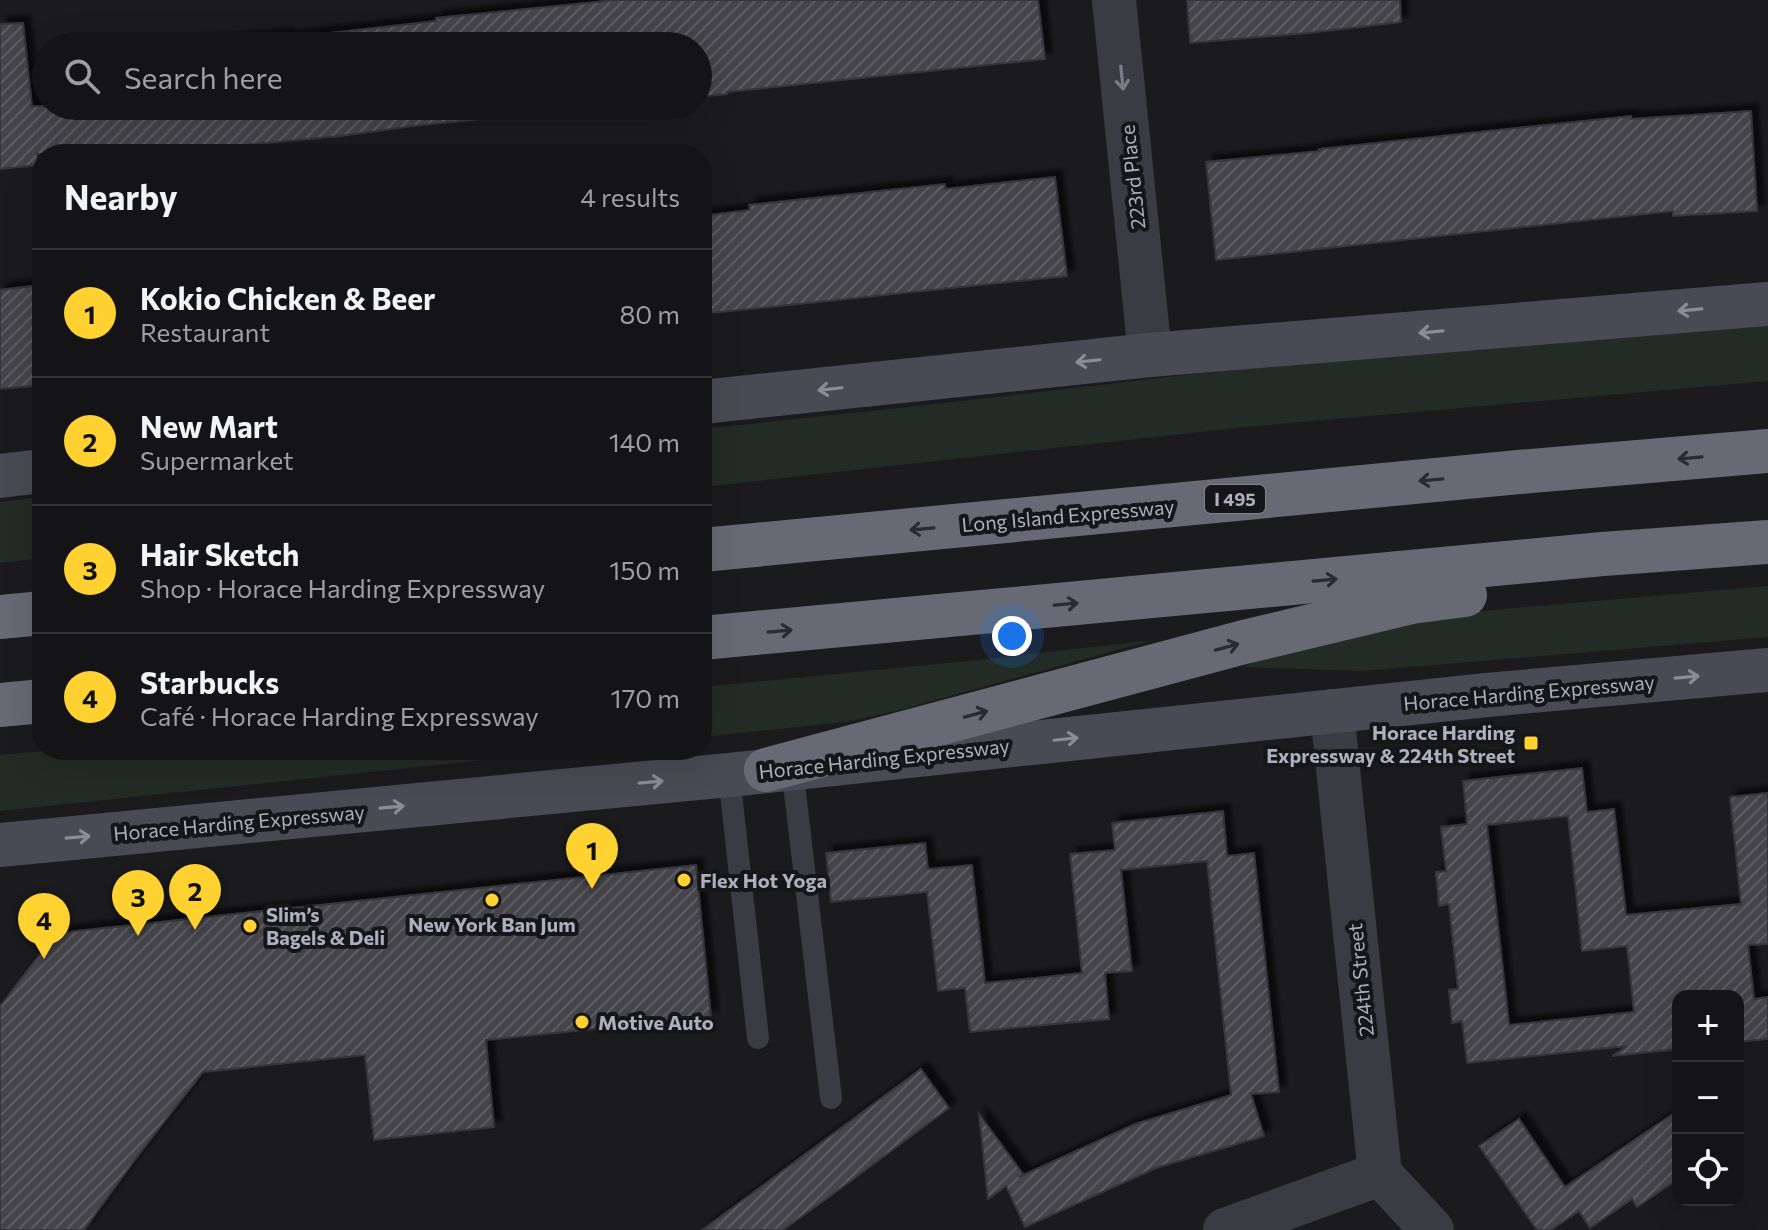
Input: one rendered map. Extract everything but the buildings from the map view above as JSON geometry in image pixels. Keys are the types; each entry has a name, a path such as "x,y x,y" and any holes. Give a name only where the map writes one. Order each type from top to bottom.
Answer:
{"highway":[{"name":"Long Island Expressway","path":"712,549 1768,451"},
{"path":"712,637 1603,554 1768,542"},
{"path":"762,771 1244,642 1411,602 1642,574 1768,549"},
{"path":"0,617 32,614"},
{"path":"0,705 32,702"}],"main road":[{"path":"712,401 1150,355 1768,304"},
{"path":"0,476 32,472"},
{"name":"Horace Harding Expressway","path":"0,845 1768,670"}],"street":[{"name":"223rd Place","path":"1114,0 1150,355"},
{"name":"224th Street","path":"1332,711 1380,1174"},
{"path":"1225,1230 1380,1174 1432,1230"}],"lane":[{"path":"758,1038 762,771"},
{"path":"762,771 831,1098"}],"shaded area":[{"path":"1768,323 1768,381 1245,427 712,486 712,428 1333,358"},
{"path":"32,498 32,559 0,563 0,502"},
{"path":"1768,586 1768,637 1362,671 1242,667 1327,638 1470,612"},
{"path":"1153,640 900,710 845,722 712,736 712,686"},
{"path":"32,752 32,760 484,760 0,811 0,755"}],"place":[{"name":"Horace Harding Expressway & 224th Street","path":"1531,743"},
{"name":"Flex Hot Yoga","path":"684,880"},
{"name":"Kokio Chicken & Beer","path":"592,889"},
{"name":"New York Ban Jum","path":"492,900"},
{"name":"Slim’s Bagels & Deli","path":"250,926"},
{"name":"New Mart","path":"195,930"},
{"name":"Hair Sketch","path":"138,936"},
{"name":"Starbucks","path":"44,959"},
{"name":"Motive Auto","path":"582,1022"}]}
